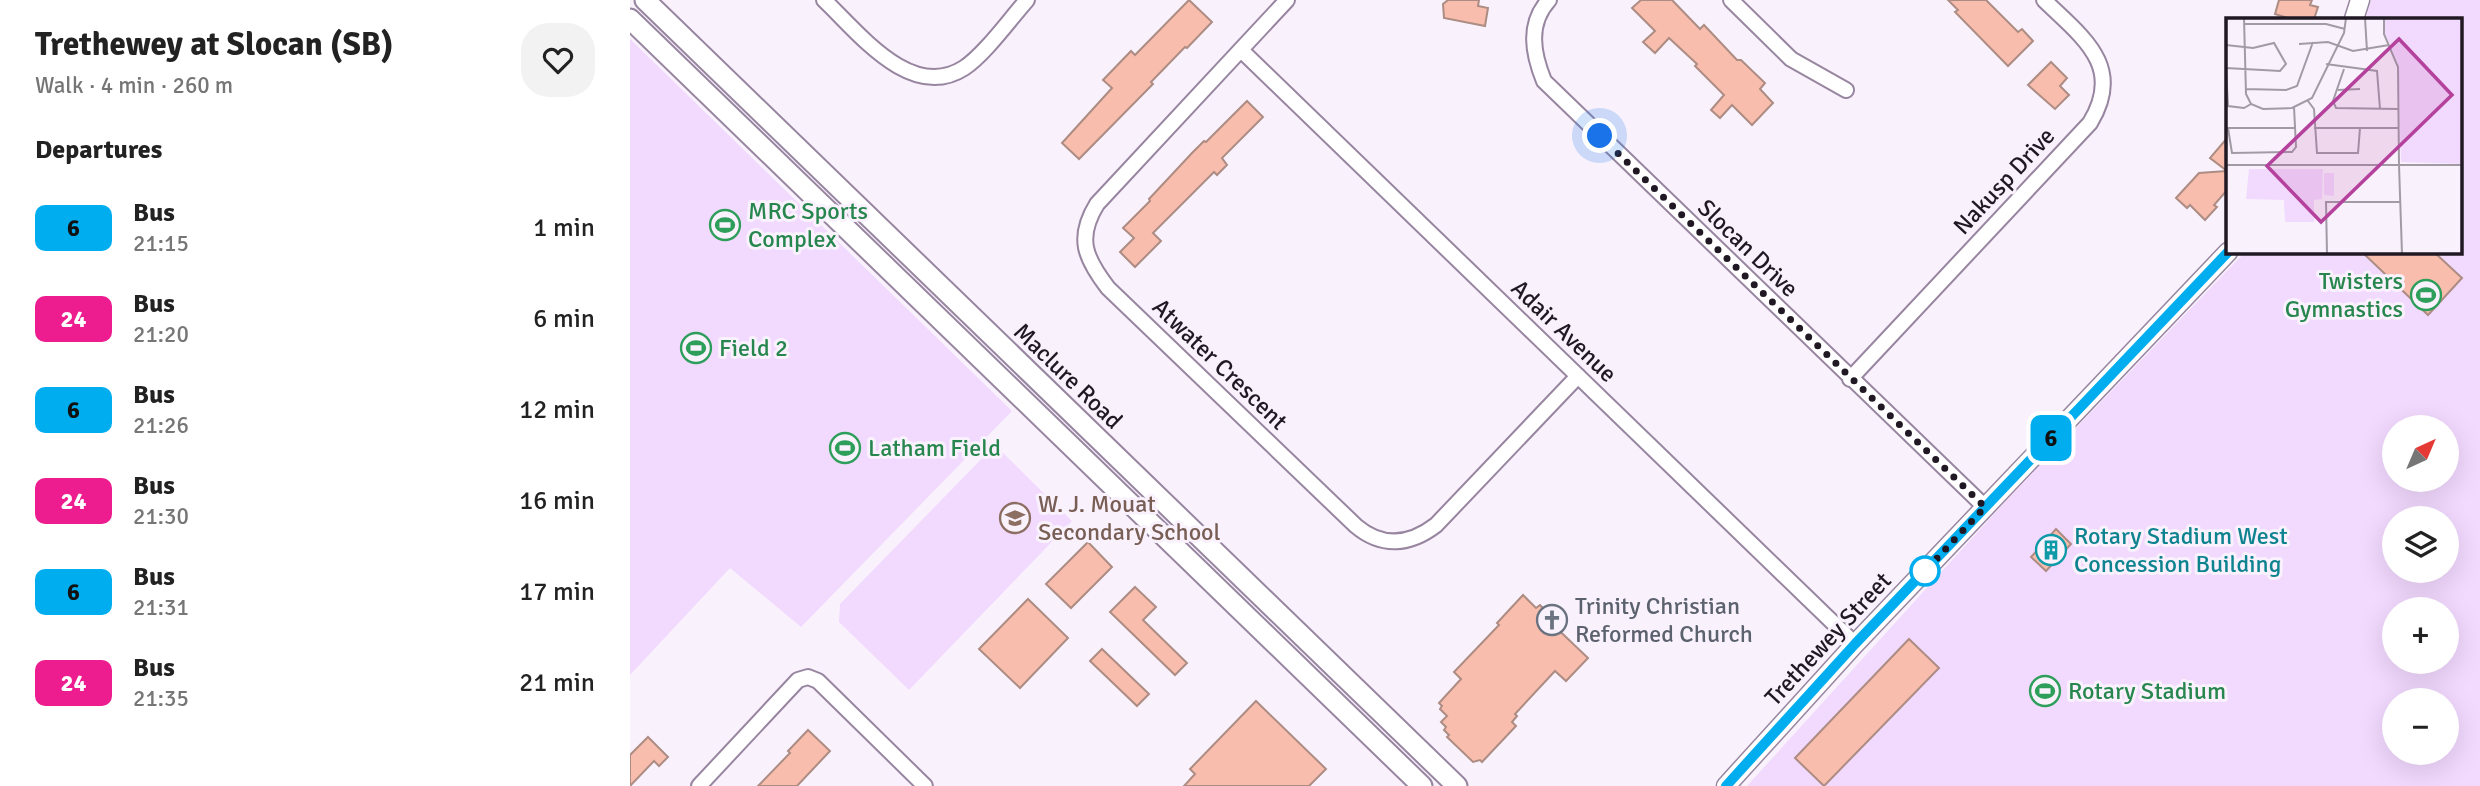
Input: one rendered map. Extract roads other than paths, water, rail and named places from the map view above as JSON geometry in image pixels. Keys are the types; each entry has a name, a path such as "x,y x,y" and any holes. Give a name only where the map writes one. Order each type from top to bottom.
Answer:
{"main road":[{"name":"Maclure Road","path":"645,0 1457,786"},
{"name":"Maclure Road","path":"630,19 1422,786"}],"street":[{"path":"824,0 890,62 906,72 923,76 951,74 963,68 1027,0"},
{"name":"Atwater Crescent","path":"1287,0 1097,204 1089,216 1084,238 1087,252 1108,288 1356,526 1365,534 1379,540 1407,541 1436,525 1578,376"},
{"name":"Slocan Drive","path":"1549,0 1532,34 1536,61 1544,81 1985,507"},
{"path":"1731,0 1791,59 1846,90"},
{"name":"Nakusp Drive","path":"1850,379 2090,123 2099,109 2103,94 2103,76 2098,58 2088,42 2044,0"},
{"path":"2354,18 2360,0"},
{"name":"Adair Avenue","path":"1241,50 1855,644"},
{"name":"Trethewey Street","path":"1726,786 1855,644 2226,253"},
{"path":"699,786 799,680 808,677 818,681 925,786"}],"place":[{"name":"MRC Sports Complex","path":"725,225"},
{"name":"Twisters Gymnastics","path":"2426,295"},
{"name":"Field 2","path":"696,348"},
{"name":"Latham Field","path":"845,448"},
{"name":"W. J. Mouat Secondary School","path":"1015,518"},
{"name":"Rotary Stadium West Concession Building","path":"2051,550"},
{"name":"Trinity Christian Reformed Church","path":"1552,620"},
{"name":"Rotary Stadium","path":"2045,691"}]}
